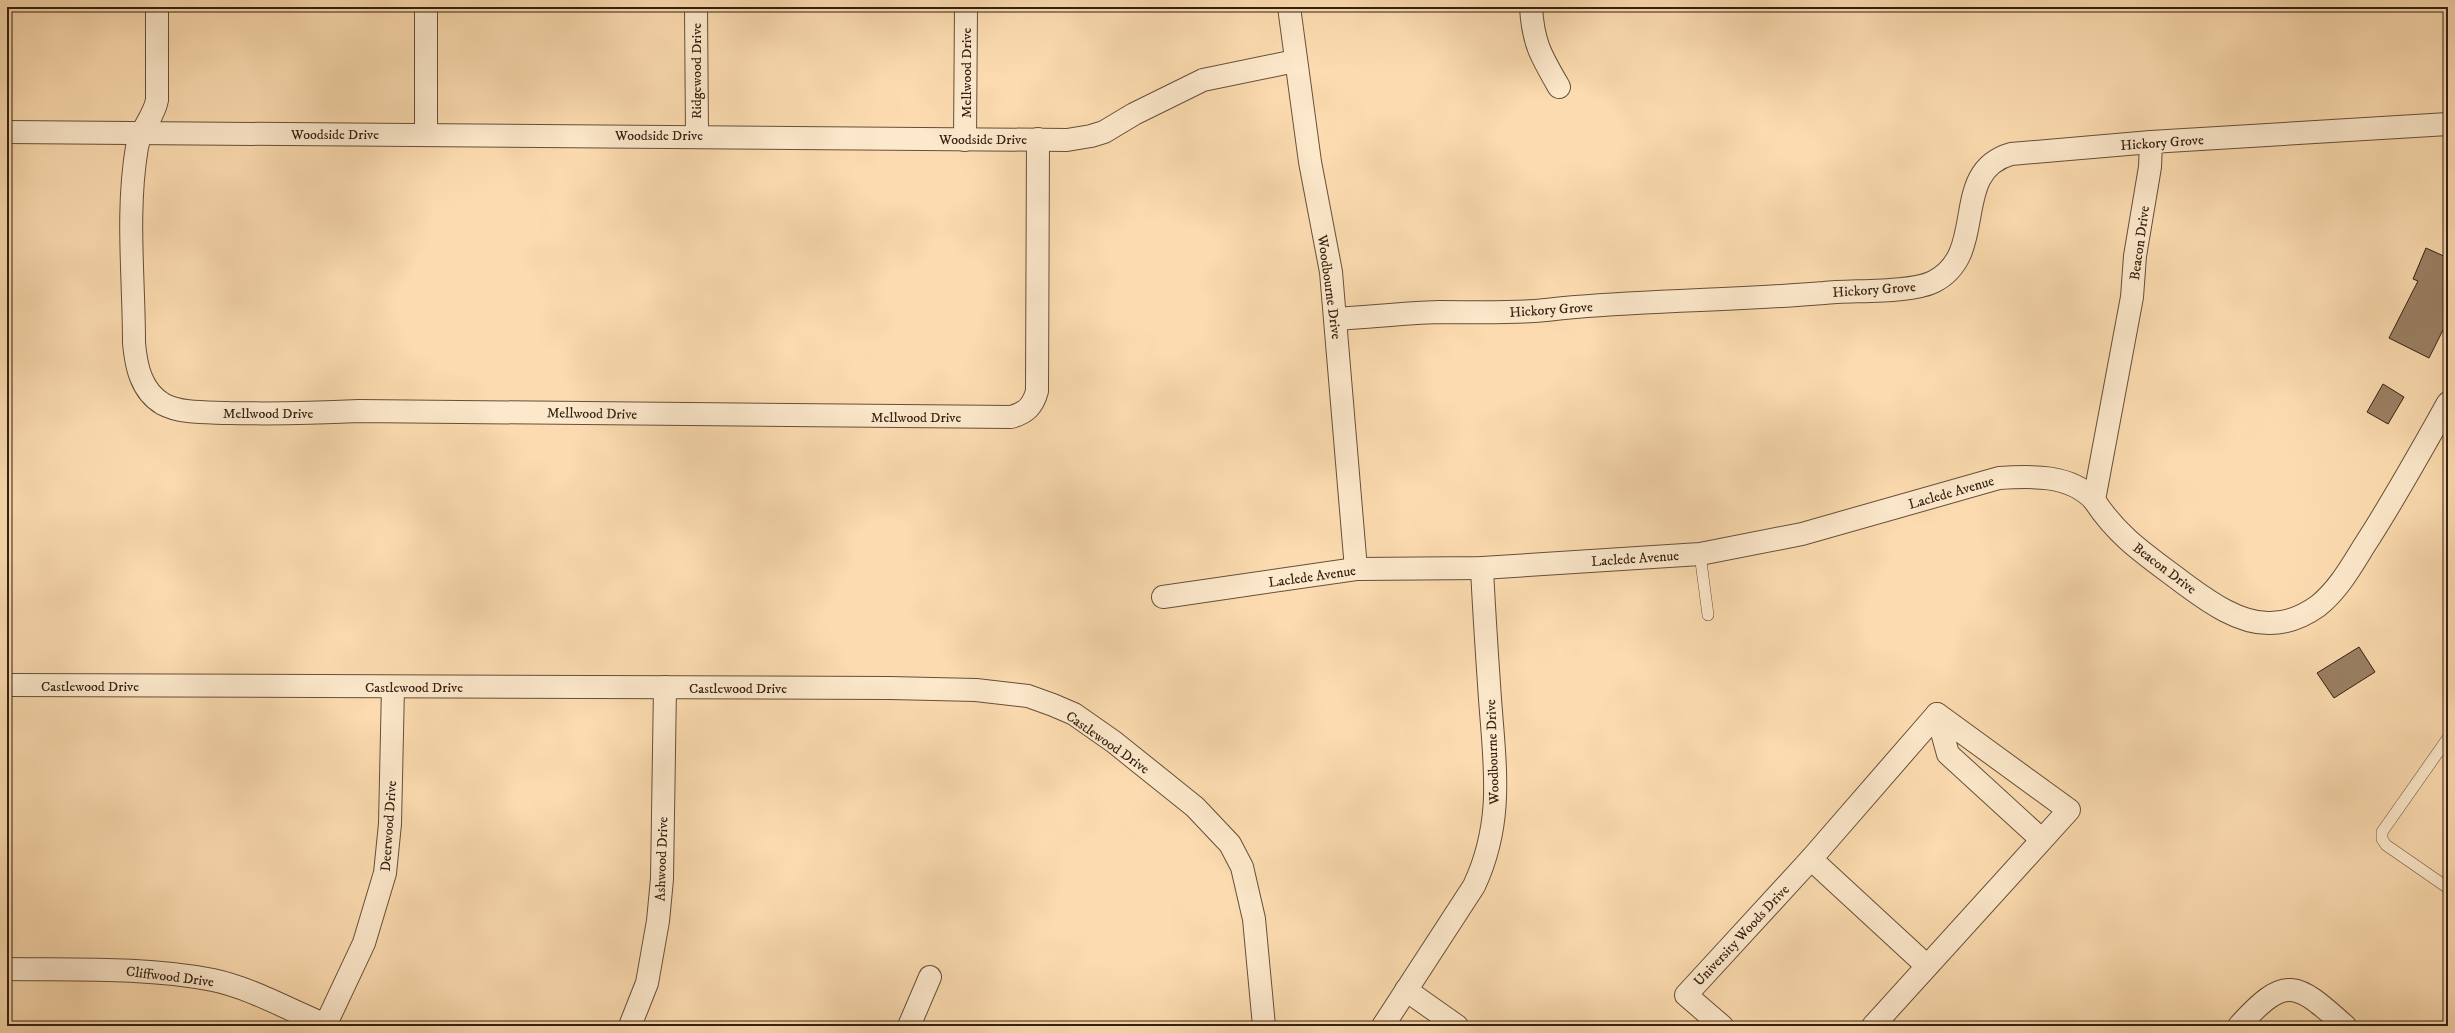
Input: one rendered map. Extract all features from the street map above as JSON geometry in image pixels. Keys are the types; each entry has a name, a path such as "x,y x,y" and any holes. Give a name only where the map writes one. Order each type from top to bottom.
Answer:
{"street":[{"path":"142,134 155,110 157,7"},
{"path":"426,7 426,134"},
{"name":"Ridgewood Drive","path":"696,7 697,136"},
{"name":"Mellwood Drive","path":"966,7 966,140"},
{"name":"Woodbourne Drive","path":"1289,7 1295,61 1310,162 1331,272 1356,570"},
{"path":"1531,7 1534,39 1538,52 1559,87"},
{"name":"Woodside Drive","path":"7,132 142,134 697,136 1067,140 1092,136 1203,80 1295,61"},
{"name":"Hickory Grove","path":"1336,319 1436,312 1534,311 1577,306 1747,299 1856,290 1912,288 1933,282 1951,271 1960,257 1979,179 1987,167 1998,158 2011,154 2151,142 2448,124"},
{"name":"Mellwood Drive","path":"142,134 137,146 131,226 134,344 136,362 141,380 163,404 177,409 208,412 294,414 367,411 886,417 1011,417 1019,415 1027,411 1034,403 1037,392 1038,139"},
{"name":"Beacon Drive","path":"2151,142 2150,167 2135,256 2132,297 2094,500 2133,547 2200,595 2234,614 2252,620 2269,623 2287,621 2303,615 2318,605 2345,576 2383,517 2448,403"},
{"name":"Laclede Avenue","path":"1163,597 1356,570 1482,568 1700,554 1802,534 1999,478 2029,476 2066,481 2080,488 2094,500"},
{"name":"Woodbourne Drive","path":"1383,1026 1474,886 1484,863 1493,831 1496,790 1482,568"},
{"name":"Castlewood Drive","path":"7,685 665,687 976,690 1028,696 1074,714 1114,742 1195,807 1230,844 1242,867 1254,919 1264,1026"},
{"name":"Deerwood Drive","path":"325,1025 364,943 385,873 390,824 394,687"},
{"name":"Ashwood Drive","path":"630,1026 647,983 658,921 662,879 665,687"},
{"path":"1937,714 1948,754 2042,840"},
{"path":"1873,1026 2069,810 1937,714"},
{"name":"University Woods Drive","path":"1722,1026 1686,995 1811,859 1937,714"},
{"path":"1811,859 1927,966"},
{"name":"Cliffwood Drive","path":"7,969 113,969 165,973 214,980 235,987 325,1025"},
{"path":"909,1026 930,977"},
{"path":"2239,1026 2270,995 2281,990 2293,988 2316,1000 2345,1026"},
{"path":"1406,990 1458,1026"}],"lane":[{"path":"1700,554 1708,615"},
{"path":"2448,738 2382,832 2382,839 2386,845 2448,888"}],"building":[{"path":"2426,248 2448,258 2443,271 2448,273 2448,320 2429,358 2389,338 2418,281 2413,279"},
{"path":"2383,384 2404,397 2388,424 2367,412"},
{"path":"2359,647 2375,672 2334,698 2317,673"}]}
